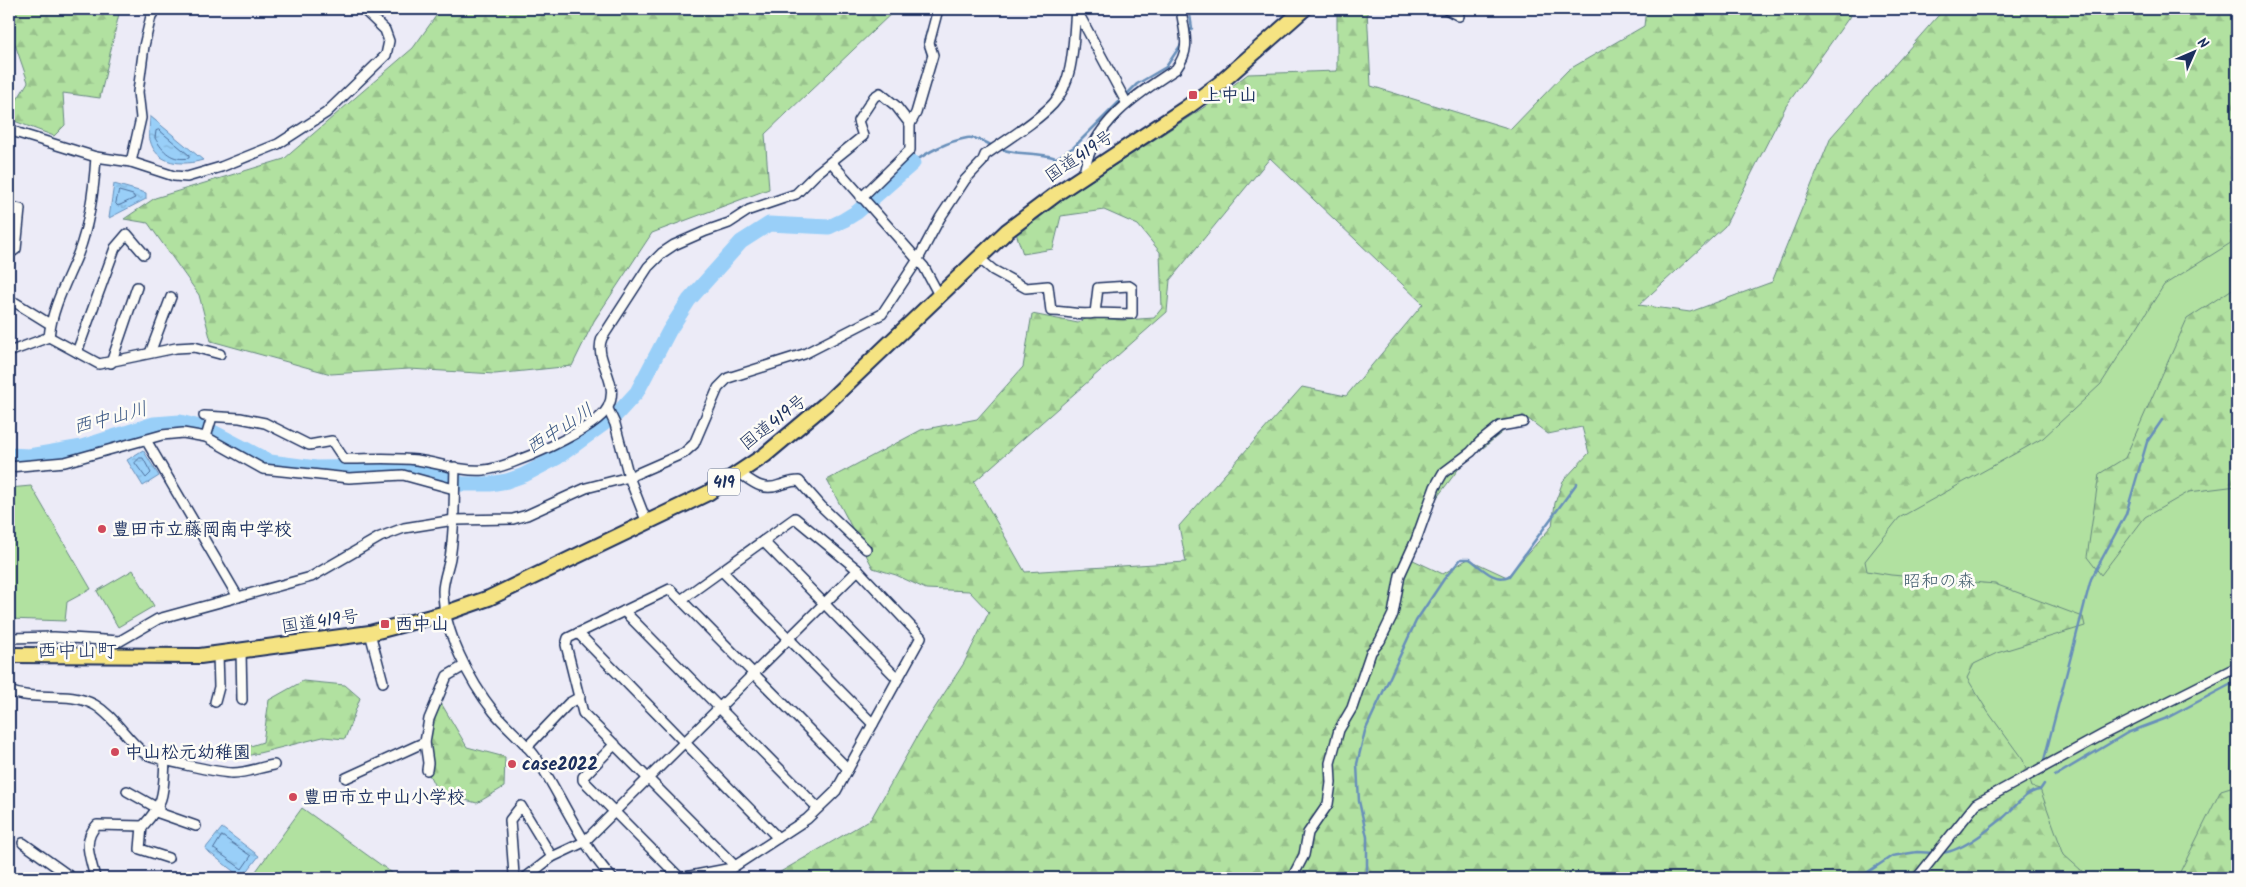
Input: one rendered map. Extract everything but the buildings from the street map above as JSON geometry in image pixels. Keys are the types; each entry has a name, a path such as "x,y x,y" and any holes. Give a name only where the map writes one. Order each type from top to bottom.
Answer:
{"highway":[{"name":"国道419号","path":"9,655 190,656 218,654 370,633 446,613 489,598 708,493 765,455 828,402 1007,231 1084,174 1219,84 1304,9"}],"street":[{"path":"131,162 141,118 138,92 144,46 150,16 156,9"},
{"path":"9,128 18,133 96,157 131,162 174,176 187,177 221,167 292,137 326,113 386,54 389,41 385,30 363,9"},
{"path":"862,199 910,150 910,124 916,113 933,55 930,43 938,9"},
{"path":"1076,9 1126,102"},
{"path":"9,638 54,637 115,642 126,639 158,619 311,576 380,537 404,528 454,520 513,518 526,515 586,488 629,477 684,452 694,444 716,393 722,383 728,378 804,354 882,314 917,261 940,218 964,180 982,162 985,155 1046,110 1057,99 1068,73 1076,9"},
{"path":"1084,174 1086,164 1099,136 1112,118 1126,102 1176,69 1181,63 1187,49 1180,9"},
{"path":"1446,9 1459,16"},
{"path":"206,435 209,418 265,423 309,445 332,441 344,460 415,460 483,470 517,460 584,430 608,411 612,398 612,384 599,345 648,268 674,245 729,224 749,210 796,194 863,136 858,121 874,97 880,93 896,106 910,124"},
{"path":"49,336 50,324 81,244 93,198 96,157"},
{"path":"831,162 924,267 940,297"},
{"path":"9,207 20,208 16,249 9,254"},
{"path":"77,352 115,248 127,234 144,254"},
{"path":"979,258 993,270 1026,288 1048,286 1050,311 1064,311 1080,316 1096,313 1132,314 1132,288 1098,288 1096,313"},
{"path":"111,363 137,287"},
{"path":"150,353 171,297"},
{"path":"16,303 50,324"},
{"path":"49,336 99,364 111,363 150,353 194,347 220,354"},
{"path":"9,352 49,336"},
{"path":"608,411 615,424 629,477 647,523"},
{"path":"1292,878 1304,854 1308,833 1328,804 1331,783 1330,764 1339,730 1352,708 1371,652 1380,641 1393,614 1400,575 1416,540 1435,487 1443,473 1472,452 1480,442 1500,426 1523,422"},
{"path":"9,467 65,462 162,435 183,433 206,435 263,469 349,478 403,475 454,486"},
{"path":"146,440 238,597"},
{"path":"455,467 454,520 450,557 442,590 446,613 464,666 469,678 494,712 536,758 584,842 612,878"},
{"path":"738,472 762,488 768,489 791,481 799,481 821,506 866,549"},
{"path":"615,744 583,776 583,780 614,813 680,878 735,866 806,819 836,791 921,637 858,570 795,518 681,600"},
{"path":"763,542 898,678"},
{"path":"525,878 552,857 584,842 858,570"},
{"path":"722,571 873,724"},
{"path":"735,866 650,777 584,713 566,645 568,638 670,589 848,769"},
{"path":"624,611 818,808"},
{"path":"370,633 383,682"},
{"path":"578,633 778,838"},
{"path":"241,651 242,700"},
{"path":"215,702 219,687 218,654"},
{"path":"427,770 425,742 429,719 447,676 464,666"},
{"path":"1917,878 1976,804 2104,734 2237,667"},
{"path":"9,691 37,696 62,695 96,705 145,754 165,760 232,773 274,764"},
{"path":"527,748 569,703 580,697"},
{"path":"346,778 425,742"},
{"path":"165,760 163,790 157,811 142,826 140,849 168,858"},
{"path":"127,792 157,811 196,826"},
{"path":"517,878 514,875 510,820 522,806 552,857"},
{"path":"95,878 87,840 90,831 97,825 142,826"},
{"path":"23,843 72,878"}],"green space":[{"path":"9,9 120,9 100,98 63,93 65,125 54,136 9,119 9,113 28,82 9,27"},
{"path":"441,9 896,9 765,134 769,189 652,233 594,321 572,366 495,374 409,369 331,374 211,341 199,295 148,223 124,219 155,198 284,159 413,48"},
{"name":"昭和の森","path":"1337,9 1367,9 1371,86 1511,129 1568,70 1644,26 1646,9 1855,9 1786,106 1725,226 1639,305 1690,312 1772,282 1831,137 1944,9 2237,9 2237,239 2164,285 2101,384 2043,438 1899,518 1865,561 1867,571 1891,575 1995,584 2083,617 2085,626 1997,653 1974,664 1967,678 1988,712 2023,760 2032,787 2040,789 2064,855 2090,878 770,878 871,819 923,726 964,663 989,612 969,591 926,589 896,575 873,568 827,480 921,430 977,419 1023,367 1032,314 1078,323 1089,317 1124,320 1154,318 1162,308 1160,252 1138,225 1104,210 1061,216 1053,249 1023,254 1015,230 1203,108 1248,74 1337,71","holes":["1270,158 1423,304 1346,396 1302,387 1179,526 1186,562 1025,572 974,482 1167,312 1170,280","1523,415 1548,434 1582,427 1589,453 1563,481 1555,503 1552,526 1507,577 1468,559 1443,574 1411,559 1429,508 1460,467"]},
{"name":"昭和の森","path":"2237,27 2237,878 834,878 1389,565 1492,606"},
{"path":"2237,286 2237,486 2189,492 2145,517 2101,575 2087,557 2099,474 2125,458 2187,319"},
{"path":"31,486 91,589 67,602 65,621 9,619 9,488"},
{"path":"133,570 154,606 118,627 97,591"},
{"path":"303,681 345,685 360,698 345,739 323,737 235,759 232,752 263,742 269,700"},
{"path":"438,698 467,747 505,757 504,787 477,803 438,793 424,764 431,735 431,699"},
{"path":"2237,785 2237,878 2177,878 2221,790"},
{"path":"302,808 399,878 251,878"}],"water":[{"path":"150,116 203,160 179,163 171,162 158,155 149,138"},
{"path":"114,184 146,193 146,199 109,218"},
{"path":"143,450 159,476 143,486 127,460"},
{"path":"222,828 259,856 242,878 205,849"}],"waterway":[{"path":"1188,34 1192,28 1189,9"},
{"path":"926,65 928,56 924,42 928,29"},
{"path":"998,148 1012,152 1056,158 1074,147 1137,84 1166,67 1182,43"},
{"path":"905,151 906,126"},
{"path":"907,155 913,163 939,147 967,138 984,141 993,146"},
{"name":"西中山川","path":"9,455 29,456 82,447 154,424 180,422 207,429 270,462 316,468 381,467 429,471 450,475 460,484 490,484 507,481 524,475 558,457 616,415 637,392 669,331 689,300 741,242 769,224 829,227 857,212 913,163"},
{"path":"2044,760 2091,579 2126,514 2147,442 2162,420"},
{"path":"1367,878 1367,837 1359,801 1357,764 1365,731 1416,621 1444,579 1461,559 1470,559 1493,576 1503,578 1509,576 1577,483"},
{"path":"2055,776 2127,733 2167,718 2237,681"},
{"path":"1939,853 1965,845 1990,829 2025,797 2030,793 2040,790 2044,784"},
{"path":"1859,878 1892,856 1917,852 1934,853"}],"place":[{"name":"上中山","path":"1193,95"},
{"name":"豊田市立藤岡南中学校","path":"102,529"},
{"name":"西中山","path":"385,624"},
{"name":"中山松元幼稚園","path":"115,752"},
{"name":"case2022","path":"512,764"},
{"name":"豊田市立中山小学校","path":"293,797"}],"district":[{"name":"西中山町","path":"77,650"}]}
